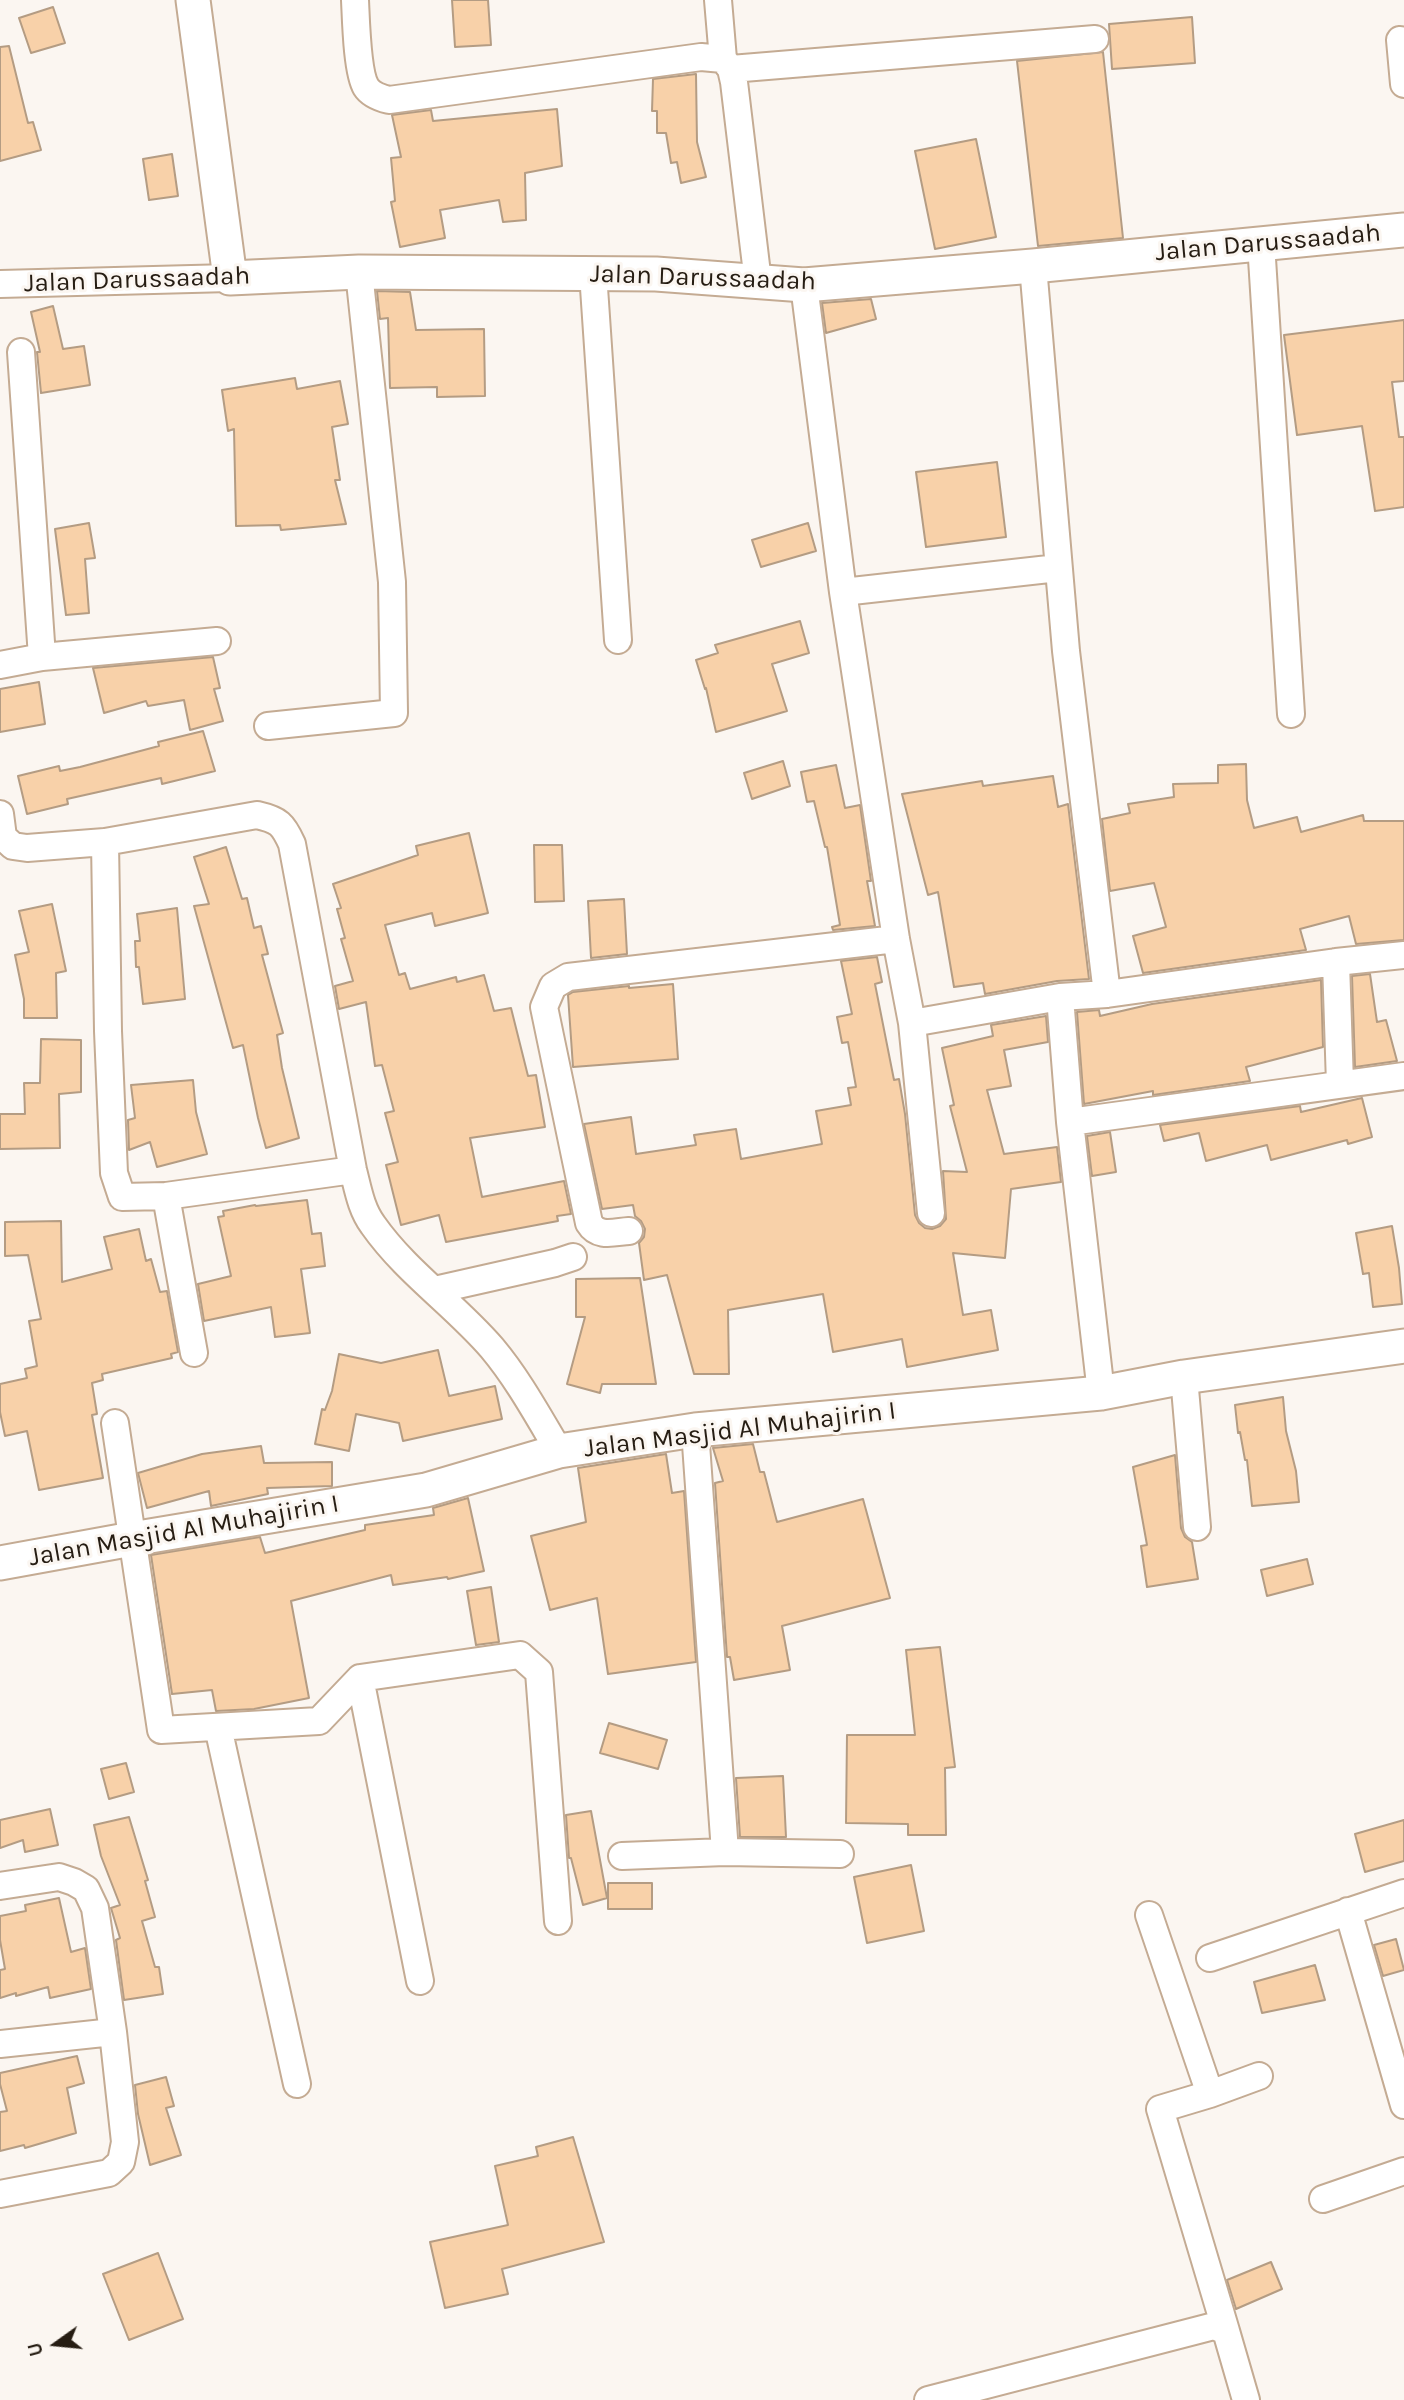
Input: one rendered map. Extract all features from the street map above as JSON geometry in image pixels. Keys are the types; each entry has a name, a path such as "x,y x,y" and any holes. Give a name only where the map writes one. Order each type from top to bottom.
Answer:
{"street":[{"path":"194,0 230,278"},
{"path":"355,0 361,70 366,87 377,97 389,100 701,57 727,64 1095,39"},
{"path":"718,0 727,64 734,82 758,282"},
{"path":"1400,40 1404,84"},
{"name":"Jalan Darussaadah","path":"0,284 359,272 656,274 804,285 1404,230"},
{"path":"1261,243 1292,714"},
{"path":"1033,266 1067,664 1107,994"},
{"path":"268,726 394,713 392,582 359,272"},
{"path":"593,273 618,640"},
{"path":"804,285 842,592 896,939 912,1023 932,1213"},
{"path":"21,352 42,657"},
{"path":"842,592 1058,568"},
{"path":"0,665 42,657 217,641"},
{"path":"0,814 3,836 13,846 27,848 105,842 257,815 275,819 285,829 292,844 362,1206 372,1224 399,1256 491,1347 511,1373 559,1451"},
{"path":"105,842 108,1031 114,1173 122,1197 166,1196 353,1170"},
{"path":"629,1231 600,1234 593,1230 589,1223 544,1007 553,986 568,977 896,939"},
{"path":"912,1023 1060,997 1107,994 1404,955"},
{"path":"1336,962 1340,1084"},
{"path":"1060,997 1070,1122 1101,1393"},
{"path":"1070,1122 1404,1076"},
{"path":"166,1196 194,1353"},
{"path":"435,1290 573,1257"},
{"name":"Jalan Masjid Al Muhajirin I","path":"0,1563 426,1490 559,1451 695,1430 1101,1393 1184,1377 1404,1346"},
{"path":"1184,1377 1197,1527"},
{"path":"115,1423 161,1730 319,1721 360,1678 520,1655 539,1672 558,1921"},
{"path":"695,1430 725,1852"},
{"path":"360,1678 420,1981"},
{"path":"218,1727 297,2084"},
{"path":"622,1856 725,1852 839,1854"},
{"path":"0,1886 59,1877 86,1889 95,1908 125,2142 121,2162 109,2173 0,2194"},
{"path":"1210,1958 1404,1893"},
{"path":"1348,1911 1404,2105"},
{"path":"1149,1916 1210,2094"},
{"path":"0,2044 113,2032"},
{"path":"1246,2400 1160,2109 1259,2076"},
{"path":"1323,2199 1404,2171"},
{"path":"928,2400 985,2392 1202,2327 1214,2326 1226,2331"}],"building":[{"path":"452,0 488,0 491,45 455,47"},
{"path":"53,7 65,43 31,53 19,18"},
{"path":"1192,17 1195,63 1112,69 1109,24"},
{"path":"9,46 28,123 33,122 41,150 0,161 0,47"},
{"path":"1103,52 1123,238 1038,246 1017,61"},
{"path":"696,74 697,142 706,177 681,183 677,162 671,163 666,133 657,133 657,111 652,111 653,79"},
{"path":"557,109 562,166 525,173 526,220 503,222 499,200 440,210 445,238 400,247 391,202 395,201 391,158 401,157 392,115 431,110 433,121"},
{"path":"976,139 996,237 935,249 915,151"},
{"path":"172,154 178,196 149,200 143,159"},
{"path":"377,291 410,292 416,330 484,329 485,396 437,397 437,387 390,388 388,318 380,319"},
{"path":"871,299 876,319 826,333 822,303"},
{"path":"53,306 63,349 84,346 90,385 41,393 37,352 40,352 31,312"},
{"path":"1404,320 1404,381 1392,382 1399,437 1404,437 1404,507 1375,511 1362,426 1297,435 1284,335"},
{"path":"295,378 297,389 340,381 348,424 332,427 340,480 335,480 346,524 281,530 280,525 236,526 234,429 228,431 222,390"},
{"path":"997,462 1006,537 926,547 916,472"},
{"path":"89,523 95,558 85,559 89,613 66,615 55,529"},
{"path":"808,523 816,551 761,567 752,540"},
{"path":"800,621 809,653 772,664 787,711 716,732 706,688 696,660 718,653 715,645"},
{"path":"213,657 220,688 214,689 223,721 190,730 184,700 148,706 146,701 104,713 93,668"},
{"path":"39,682 45,724 0,732 0,689"},
{"path":"203,731 215,771 162,784 161,778 67,799 68,804 27,814 18,776 59,766 60,771 80,767"},
{"path":"783,761 790,786 752,799 744,773"},
{"path":"1246,764 1247,800 1254,828 1297,817 1301,832 1363,815 1364,821 1404,821 1404,940 1356,944 1349,916 1300,929 1306,950 1143,973 1133,936 1166,927 1154,883 1110,891 1102,819 1130,813 1128,804 1174,797 1173,784 1218,783 1218,765"},
{"path":"836,765 845,808 860,805 871,881 867,881 875,926 833,930 832,927 840,925 827,847 814,801 807,802 801,772"},
{"path":"1053,776 1058,807 1068,804 1089,979 1057,981 985,994 983,983 954,987 938,892 928,895 902,794 982,781 983,786"},
{"path":"469,833 488,913 435,926 432,913 385,925 399,975 405,973 410,989 456,977 457,982 484,975 494,1011 511,1008 528,1076 536,1075 545,1127 470,1138 482,1197 564,1181 571,1214 557,1216 558,1221 446,1242 439,1215 401,1225 386,1165 398,1162 385,1113 394,1111 382,1065 375,1066 366,1002 339,1009 335,986 353,981 341,939 345,938 337,909 341,908 333,884 418,855 416,846"},
{"path":"534,845 562,845 564,901 535,902"},
{"path":"226,847 242,899 247,898 254,928 261,926 268,954 262,955 283,1033 277,1035 282,1068 299,1138 266,1148 243,1045 233,1048 194,906 209,904 194,857"},
{"path":"624,899 627,954 591,958 588,901"},
{"path":"52,904 66,971 56,973 57,1018 24,1018 24,999 15,955 29,952 19,911"},
{"path":"177,908 185,999 143,1004 139,967 136,967 135,941 140,941 137,914"},
{"path":"877,957 882,982 875,984 894,1080 899,1079 915,1215 925,1228 940,1226 946,1219 943,1171 967,1172 950,1106 954,1105 942,1048 993,1036 991,1025 1046,1016 1048,1042 1004,1050 1011,1086 987,1090 1004,1154 1057,1147 1061,1182 1011,1189 1005,1258 953,1253 963,1315 991,1310 998,1350 907,1367 902,1339 833,1352 823,1294 728,1310 729,1374 694,1374 667,1275 644,1280 639,1243 644,1237 645,1229 635,1216 633,1205 602,1209 584,1124 631,1117 636,1154 696,1145 694,1135 736,1129 741,1159 822,1144 816,1111 851,1105 848,1088 856,1087 848,1042 842,1043 837,1017 852,1014 841,961"},
{"path":"1370,974 1377,1022 1386,1020 1397,1061 1355,1067 1352,976"},
{"path":"1321,980 1323,1047 1246,1067 1250,1081 1153,1095 1153,1091 1084,1104 1077,1012 1099,1010 1100,1016 1152,1004"},
{"path":"673,984 678,1059 573,1067 568,995 573,992 629,986"},
{"path":"41,1039 81,1040 81,1092 59,1094 60,1148 0,1149 0,1114 25,1114 24,1083 40,1083"},
{"path":"193,1080 196,1112 207,1154 157,1167 150,1142 129,1150 128,1120 135,1118 131,1085"},
{"path":"1362,1098 1372,1137 1348,1144 1347,1140 1271,1160 1267,1145 1206,1161 1199,1133 1164,1141 1160,1125 1300,1106 1301,1112"},
{"path":"1110,1132 1116,1172 1092,1176 1087,1136"},
{"path":"307,1200 312,1234 321,1233 325,1266 301,1269 310,1333 275,1337 271,1307 204,1321 198,1284 231,1276 218,1217 224,1216 223,1211"},
{"path":"61,1221 62,1282 112,1269 104,1237 139,1229 146,1261 151,1259 160,1292 167,1291 178,1352 171,1354 172,1358 102,1374 103,1380 92,1383 97,1414 92,1415 103,1478 39,1490 27,1431 5,1436 0,1412 0,1384 27,1378 25,1369 37,1366 29,1321 41,1319 28,1255 5,1256 5,1222"},
{"path":"1392,1226 1402,1304 1373,1307 1369,1273 1363,1274 1356,1233"},
{"path":"640,1278 656,1384 602,1384 600,1393 567,1384 585,1317 576,1317 576,1279"},
{"path":"438,1350 449,1396 495,1386 502,1419 403,1441 399,1423 356,1414 349,1451 315,1444 322,1409 325,1410 332,1391 339,1354 381,1363"},
{"path":"1283,1397 1286,1431 1296,1471 1299,1502 1252,1506 1247,1460 1240,1432 1238,1433 1235,1405"},
{"path":"753,1444 760,1472 764,1472 777,1522 863,1499 890,1598 782,1626 790,1670 734,1680 730,1657 727,1657 715,1483 723,1481 713,1448"},
{"path":"261,1446 264,1463 332,1462 332,1486 267,1488 268,1494 211,1506 209,1491 147,1508 138,1473 202,1454"},
{"path":"666,1454 672,1493 684,1491 696,1662 608,1674 597,1598 550,1610 531,1536 586,1522 578,1468"},
{"path":"1175,1455 1181,1528 1185,1537 1192,1542 1198,1579 1147,1587 1141,1546 1147,1545 1133,1467"},
{"path":"468,1498 484,1571 448,1579 393,1585 391,1575 291,1601 309,1698 254,1709 216,1711 212,1690 172,1694 151,1555 260,1537 265,1553 365,1530 365,1525 434,1515 433,1508"},
{"path":"1307,1559 1313,1584 1267,1596 1261,1570"},
{"path":"491,1587 499,1642 476,1645 467,1591"},
{"path":"940,1647 955,1767 945,1768 946,1835 908,1835 908,1824 846,1823 847,1735 915,1735 906,1650"},
{"path":"609,1723 667,1740 658,1769 600,1753"},
{"path":"126,1763 134,1792 109,1799 101,1769"},
{"path":"783,1776 786,1837 740,1837 736,1778"},
{"path":"50,1809 58,1845 25,1852 23,1840 0,1848 0,1820"},
{"path":"591,1811 607,1898 583,1905 569,1858 566,1815"},
{"path":"129,1817 148,1880 145,1881 155,1917 142,1921 155,1967 159,1967 163,1994 124,2000 116,1940 120,1938 111,1908 120,1905 101,1856 94,1825"},
{"path":"1404,1820 1404,1861 1365,1872 1355,1834"},
{"path":"911,1865 924,1931 867,1943 854,1877"},
{"path":"608,1883 652,1883 652,1909 608,1909"},
{"path":"59,1898 71,1952 85,1948 91,1989 50,1998 48,1987 0,1998 0,1970 5,1969 0,1940 0,1916 26,1911 25,1905"},
{"path":"1396,1939 1404,1970 1383,1976 1374,1945"},
{"path":"1315,1965 1325,2000 1262,2013 1254,1982"},
{"path":"77,2056 84,2083 67,2088 76,2133 25,2148 24,2145 0,2151 0,2112 7,2111 0,2073"},
{"path":"166,2077 174,2106 166,2108 181,2155 150,2165 138,2114 135,2085"},
{"path":"573,2137 604,2242 502,2269 508,2294 445,2308 430,2242 508,2225 495,2166 538,2156 536,2147"},
{"path":"158,2253 183,2319 129,2340 103,2274"},
{"path":"1271,2262 1282,2289 1236,2309 1227,2280"}]}
